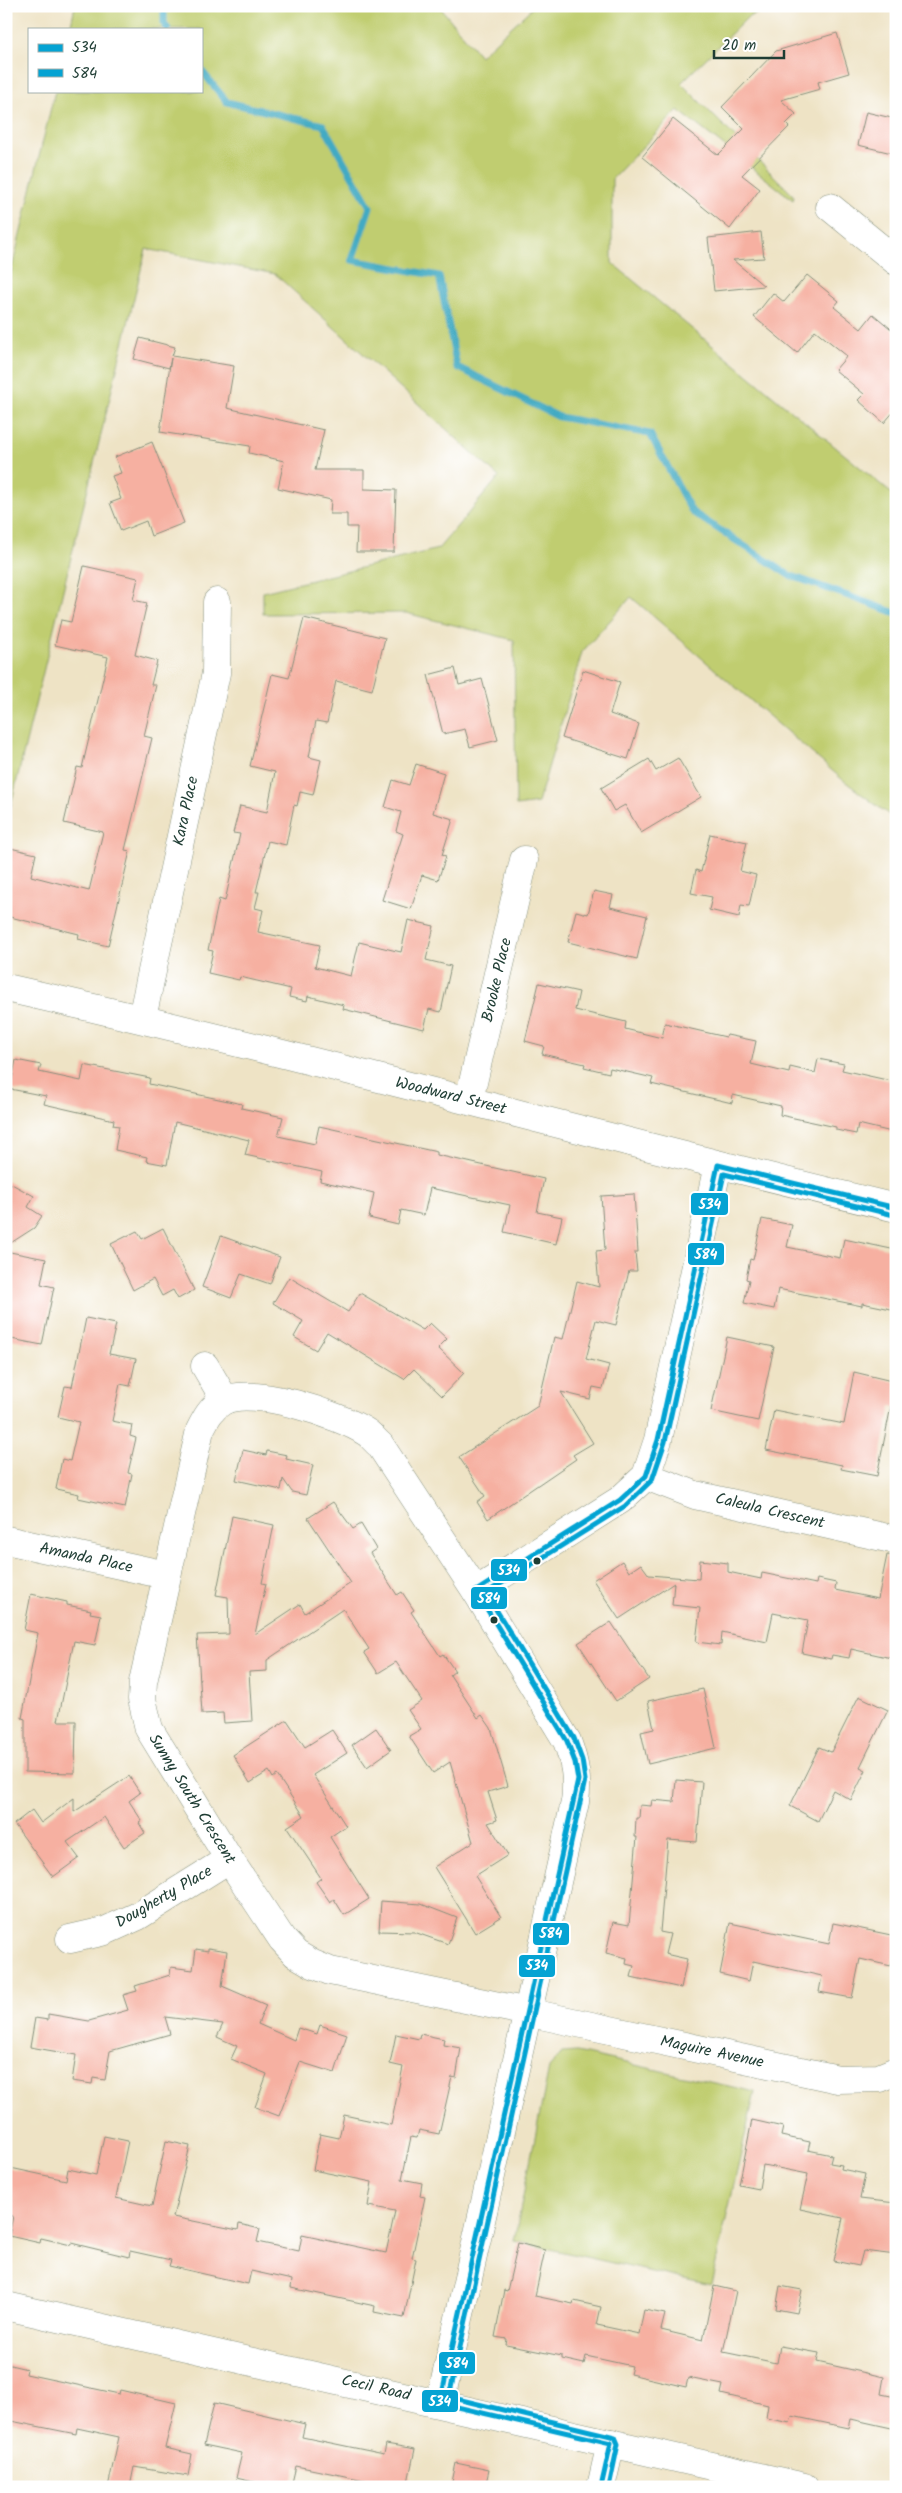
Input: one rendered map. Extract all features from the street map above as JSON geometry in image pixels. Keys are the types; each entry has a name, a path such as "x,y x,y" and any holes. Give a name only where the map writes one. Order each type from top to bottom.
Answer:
{"street":[{"path":"830,207 896,261"},
{"name":"Kara Place","path":"142,1018 216,673 217,602"},
{"name":"Brooke Place","path":"469,1100 524,860"},
{"name":"Woodward Street","path":"6,988 142,1018 718,1165 896,1208"},
{"path":"476,1590 620,1500 646,1476 658,1440 718,1165"},
{"path":"204,1366 224,1400 240,1396 257,1395 285,1401 351,1424 367,1433 380,1445 476,1590 568,1741 575,1762 578,1780 440,2403"},
{"name":"Sunny South Crescent","path":"224,1400 210,1410 200,1430 166,1575 143,1682 142,1699 149,1729 228,1859 282,1939 296,1954 330,1971 528,2012"},
{"name":"Caleula Crescent","path":"646,1476 695,1495 896,1540"},
{"name":"Amanda Place","path":"6,1540 166,1575"},
{"name":"Dougherty Place","path":"70,1939 105,1931 138,1916 228,1859"},
{"name":"Maguire Avenue","path":"528,2012 838,2079 879,2078 896,2071"},
{"name":"Cecil Road","path":"6,2306 804,2487"},
{"path":"601,2487 611,2443"}],"green space":[{"path":"75,6 439,6 480,56 534,6 775,6 748,17 681,83 794,196 793,200 678,110 612,179 612,263 896,497 896,820 843,780 631,597 582,652 538,803 516,806 514,640 406,613 263,614 263,592 438,549 499,477 275,274 146,249 6,825 6,293 55,92 202,92 202,28 70,28"},
{"path":"577,2052 755,2092 711,2285 514,2241 549,2068 562,2053"}],"building":[{"path":"837,33 849,73 818,82 820,89 781,100 796,114 786,124 789,127 742,175 760,189 730,229 642,157 673,119 718,155 744,129 722,107 776,51"},
{"path":"866,112 896,119 896,154 858,145"},
{"path":"761,232 764,258 733,260 764,286 714,291 708,238"},
{"path":"807,275 839,301 834,307 861,329 873,314 896,333 896,409 884,423 858,400 864,394 835,370 847,356 815,330 797,353 754,317 773,293 784,302"},
{"path":"140,338 175,347 172,356 234,366 227,408 324,430 315,470 364,470 364,489 396,490 394,552 356,552 357,527 347,527 347,514 330,514 331,500 278,488 284,461 249,453 250,446 160,432 171,358 169,368 134,359"},
{"path":"152,442 184,523 151,536 146,521 121,531 110,503 121,499 112,476 121,473 115,457"},
{"path":"84,566 138,578 133,600 147,603 135,655 157,661 151,685 156,685 144,736 152,738 125,850 130,851 108,946 78,939 79,934 6,916 6,847 36,854 31,876 89,891 103,832 64,823 77,767 82,768 108,657 55,645 61,620 71,622"},
{"path":"304,618 385,638 372,690 336,681 327,723 316,721 309,757 321,760 313,795 300,792 297,806 294,805 286,845 268,841 256,892 259,892 255,908 263,910 258,932 320,945 315,967 351,976 359,942 401,952 408,920 434,926 426,960 451,966 441,1012 429,1009 424,1029 343,1009 344,1005 308,996 307,1001 289,997 291,989 240,977 239,980 208,973 213,951 208,950 219,899 225,901 240,834 233,833 240,806 267,812 275,772 250,766 272,674 289,678"},
{"path":"455,668 459,685 482,679 498,740 470,747 465,729 443,734 428,675"},
{"path":"583,670 620,682 610,714 639,724 628,759 562,738"},
{"path":"678,758 701,797 641,833 625,805 614,811 601,788 649,759 656,771"},
{"path":"416,764 444,773 433,813 453,819 442,855 446,856 438,880 422,875 411,909 382,900 403,834 396,831 401,812 385,807 393,780 409,785"},
{"path":"710,834 747,842 740,871 756,875 749,906 741,905 739,917 709,910 712,897 691,893 696,870 701,872"},
{"path":"594,891 613,895 610,907 647,916 637,959 568,942 576,911 588,914"},
{"path":"539,983 579,992 575,1010 626,1022 625,1029 662,1038 665,1023 726,1037 727,1035 756,1041 751,1064 789,1073 790,1067 815,1073 818,1059 844,1064 842,1070 896,1082 896,1133 858,1124 856,1134 836,1130 836,1127 780,1115 781,1106 733,1095 732,1103 651,1084 653,1078 610,1068 609,1073 584,1067 585,1064 542,1054 544,1046 525,1041"},
{"path":"16,1060 41,1065 39,1072 81,1081 84,1065 150,1078 149,1084 242,1104 241,1108 283,1117 278,1136 315,1144 319,1126 437,1152 437,1155 544,1179 537,1212 562,1217 556,1244 504,1232 510,1205 430,1188 424,1215 401,1210 398,1225 369,1218 374,1193 320,1181 322,1172 245,1155 249,1140 175,1122 167,1165 146,1161 147,1157 115,1150 119,1126 113,1125 114,1120 44,1104 46,1096 10,1089"},
{"path":"6,1181 34,1196 28,1207 42,1216 34,1228 6,1246"},
{"path":"634,1194 638,1252 635,1252 637,1271 629,1271 616,1325 596,1320 586,1359 609,1365 603,1389 593,1387 590,1399 561,1392 593,1443 573,1455 576,1459 488,1519 477,1502 485,1496 459,1457 538,1406 554,1337 563,1339 577,1281 599,1287 596,1251 605,1250 601,1196"},
{"path":"762,1219 792,1225 787,1247 840,1258 844,1239 896,1250 896,1310 862,1303 862,1306 778,1289 774,1309 744,1303 749,1280 746,1279 750,1259 753,1260"},
{"path":"163,1228 194,1290 178,1299 173,1290 162,1296 153,1279 133,1290 111,1244 137,1231 142,1239"},
{"path":"221,1236 280,1257 270,1284 241,1274 231,1298 202,1287"},
{"path":"10,1252 46,1259 41,1284 54,1287 42,1345 6,1338 6,1270"},
{"path":"289,1277 348,1312 360,1293 423,1330 430,1323 447,1339 438,1348 464,1373 442,1396 414,1369 404,1379 327,1332 316,1350 294,1337 303,1321 273,1303"},
{"path":"86,1318 116,1324 109,1354 136,1359 130,1386 120,1384 112,1421 132,1425 130,1436 136,1438 128,1473 132,1474 125,1508 78,1498 79,1494 56,1489 62,1459 70,1461 79,1422 58,1417 65,1386 72,1387"},
{"path":"727,1337 774,1347 758,1421 711,1411"},
{"path":"854,1372 896,1382 896,1407 891,1406 877,1476 841,1469 842,1465 766,1450 774,1410 844,1424"},
{"path":"243,1450 266,1455 267,1451 287,1455 286,1459 313,1465 306,1495 292,1492 283,1479 281,1490 236,1480"},
{"path":"333,1502 353,1529 361,1524 376,1549 370,1553 397,1595 402,1592 414,1610 411,1612 440,1656 443,1654 455,1671 450,1675 478,1718 482,1715 491,1728 508,1786 488,1792 497,1820 488,1823 508,1855 475,1876 501,1917 475,1933 434,1867 473,1842 450,1762 433,1773 409,1736 421,1729 408,1710 422,1701 396,1662 378,1673 364,1652 369,1649 343,1609 267,1660 267,1671 249,1672 252,1721 224,1723 223,1713 202,1714 197,1635 229,1634 228,1597 216,1595 232,1516 274,1525 262,1583 266,1584 255,1634 300,1604 305,1613 351,1583 308,1518"},
{"path":"887,1555 896,1556 896,1659 851,1649 849,1658 832,1655 831,1659 802,1653 808,1620 773,1613 767,1642 722,1632 721,1645 696,1642 700,1608 672,1605 674,1583 619,1619 593,1580 622,1561 629,1572 641,1564 649,1575 699,1579 700,1560 728,1563 728,1572 761,1579 762,1573 816,1584 817,1579 836,1583 835,1590 878,1599"},
{"path":"31,1594 67,1602 67,1605 91,1610 90,1613 101,1615 95,1645 74,1641 58,1721 76,1721 75,1773 25,1772 25,1719 22,1718 38,1633 24,1630"},
{"path":"611,1622 649,1679 616,1701 578,1643"},
{"path":"703,1689 716,1748 648,1764 641,1732 654,1729 648,1701"},
{"path":"859,1696 888,1710 860,1767 866,1770 851,1800 833,1790 818,1821 790,1806 819,1747 831,1752"},
{"path":"287,1720 305,1747 332,1730 347,1753 313,1775 346,1826 330,1837 369,1899 344,1915 334,1899 330,1902 316,1882 321,1878 287,1827 304,1816 277,1775 273,1778 269,1771 250,1783 233,1755"},
{"path":"376,1728 391,1750 367,1767 352,1745"},
{"path":"129,1776 140,1793 129,1801 142,1821 139,1823 145,1833 124,1847 104,1817 67,1842 79,1858 53,1877 14,1824 32,1810 41,1823 74,1798 74,1812"},
{"path":"676,1780 702,1782 697,1842 668,1840 660,1932 670,1934 665,1954 687,1959 681,1988 631,1977 634,1966 626,1964 627,1958 606,1953 613,1922 629,1925 637,1837 635,1837 636,1818 639,1818 640,1805 651,1806 652,1800 674,1802"},
{"path":"381,1901 421,1904 457,1918 448,1944 414,1932 379,1931"},
{"path":"730,1923 829,1944 833,1923 896,1936 896,1944 891,1966 860,1959 852,1998 819,1992 822,1976 753,1961 749,1981 720,1974"},
{"path":"208,1948 227,1951 222,1986 266,2005 258,2024 294,2040 298,2028 317,2034 320,2025 347,2034 335,2073 300,2062 279,2116 255,2107 267,2074 231,2059 237,2046 217,2037 223,2024 165,2017 170,2034 110,2051 105,2080 93,2078 92,2084 72,2081 76,2055 30,2047 35,2018 48,2020 48,2014 89,2021 128,2010 123,1995 137,1991 135,1986 170,1975 171,1967 193,1970 196,1949 208,1951"},
{"path":"396,2034 419,2039 420,2034 444,2039 443,2045 461,2048 456,2078 452,2077 439,2134 419,2130 417,2138 411,2137 402,2179 422,2183 420,2196 425,2197 412,2258 416,2259 404,2318 374,2312 375,2306 291,2288 292,2280 251,2271 248,2284 169,2266 171,2260 130,2251 129,2257 71,2243 71,2245 41,2238 40,2243 9,2236 13,2216 6,2214 6,2167 66,2180 68,2169 96,2175 104,2136 128,2141 116,2198 152,2206 166,2141 190,2146 173,2217 238,2230 239,2224 260,2229 257,2242 299,2251 302,2235 386,2253 395,2211 368,2206 372,2182 313,2170 320,2134 339,2138 344,2115 391,2125 403,2067 390,2064"},
{"path":"752,2120 783,2127 781,2136 810,2142 808,2150 832,2155 830,2163 842,2165 841,2169 865,2174 860,2199 896,2203 896,2255 863,2251 859,2266 834,2261 843,2218 800,2209 808,2174 763,2165 759,2189 739,2185"},
{"path":"518,2243 545,2250 535,2296 573,2304 574,2301 601,2307 597,2325 639,2334 644,2310 665,2314 661,2330 703,2340 714,2286 736,2291 723,2352 777,2363 780,2346 819,2353 817,2362 884,2377 881,2394 896,2397 896,2429 851,2419 849,2428 792,2416 790,2423 766,2418 768,2405 721,2394 723,2385 688,2378 686,2387 630,2374 632,2366 586,2356 584,2364 562,2359 562,2356 506,2345 507,2339 495,2337 504,2290 507,2291"},
{"path":"780,2286 802,2290 797,2313 776,2309"},
{"path":"6,2364 27,2369 26,2374 119,2394 120,2390 176,2403 165,2448 192,2454 188,2476 134,2467 130,2487 108,2487 119,2437 77,2428 76,2434 6,2420"},
{"path":"214,2403 305,2424 302,2437 384,2454 386,2444 415,2449 407,2487 378,2487 379,2483 296,2466 291,2487 276,2487 236,2478 242,2453 204,2445"},
{"path":"456,2463 489,2470 485,2487 451,2487"}],"waterway":[{"path":"164,6 164,24 167,28"},
{"path":"202,71 227,102 323,125 370,207 352,260 439,276 457,367 559,417 650,434 692,512 789,575 896,613"}],"transit line":[{"name":"534","path":"601,2487 611,2443 440,2403 578,1780 575,1762 567,1741 476,1591 620,1500 646,1476 658,1440 718,1165 896,1208"},
{"name":"584","path":"609,2487 618,2444 615,2437 449,2397 585,1780 582,1760 574,1738 486,1593 625,1506 652,1480 665,1442 724,1174 894,1215"}]}
